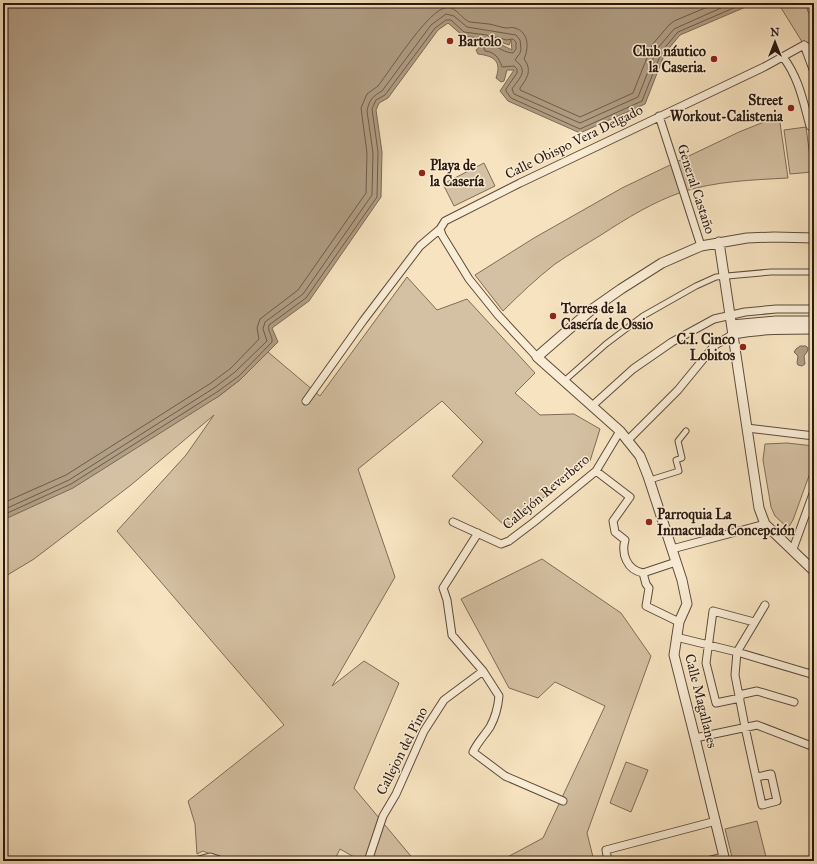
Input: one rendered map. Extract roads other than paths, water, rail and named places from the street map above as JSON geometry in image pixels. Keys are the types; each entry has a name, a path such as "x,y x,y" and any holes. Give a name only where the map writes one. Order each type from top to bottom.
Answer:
{"street":[{"path":"804,45 814,51"},
{"path":"804,45 814,72"},
{"name":"Calle Obispo Vera Delgado","path":"306,401 363,321 420,246 440,229 445,221 520,183 783,58 804,45"},
{"path":"783,58 792,69 798,82 810,126"},
{"name":"General Castaño","path":"659,116 701,246"},
{"path":"440,229 442,236 469,279 498,315 537,357 563,382 592,406 632,369 672,342 714,319 730,314 776,309 814,309"},
{"path":"537,357 591,310 609,297 662,263 701,246 747,238 814,238"},
{"path":"719,242 759,508 765,524 793,549 814,571"},
{"path":"563,382 606,344 643,316 696,286 716,277 771,272 814,272"},
{"path":"627,441 678,390 714,346 733,329 776,321 814,321"},
{"path":"733,329 747,331 814,329"},
{"name":"Calle Magallanes","path":"592,406 620,431 640,456 650,480 676,562 687,604 679,622 674,656 716,821 724,859"},
{"path":"747,428 814,436"},
{"name":"Callejón Reverbero","path":"453,522 501,544 509,541 596,471 620,431"},
{"path":"650,480 679,471 676,460 682,458 678,441 686,431"},
{"path":"596,471 630,497 613,521 614,532 625,540 623,549 629,567 643,573 676,562"},
{"path":"793,549 814,491"},
{"path":"672,549 765,524"},
{"path":"478,533 443,588 447,600 452,635 482,671 499,696 497,709 490,727 476,744 472,752 504,776 563,801"},
{"path":"643,573 646,584 649,588 646,606 679,622"},
{"path":"757,777 735,675 737,652 765,605"},
{"path":"754,622 713,611 706,663 716,703 757,691 794,702"},
{"path":"676,637 812,671"},
{"name":"Callejon del Pino","path":"368,861 383,816 396,794 424,731 444,700 482,671"},
{"path":"695,738 757,725 813,744"},
{"path":"608,861 606,850 716,821"},
{"path":"199,861 210,858 219,861"},
{"path":"707,861 724,859"}],"water":[{"path":"3,3 755,3 680,35 665,53 645,104 580,133 508,101 500,91 514,70 507,70 504,81 501,82 496,78 498,67 495,60 488,56 478,54 476,50 481,46 480,40 494,41 512,50 511,40 509,45 495,40 463,36 448,23 438,30 388,98 379,103 376,110 382,152 381,197 309,301 272,328 278,342 241,379 219,396 73,488 3,520"},
{"path":"800,346 806,346 808,348 804,356 805,364 802,366 798,365 798,356 794,352"}],"place":[{"name":"Bartolo","path":"450,41"},
{"name":"Club náutico la Caseria.","path":"714,59"},
{"name":"Street Workout-Calistenia","path":"791,108"},
{"name":"Playa de la Casería","path":"422,173"},
{"name":"Torres de la Casería de Ossio","path":"553,316"},
{"name":"C.I. Cinco Lobitos","path":"743,347"},
{"name":"Parroquia La Inmaculada Concepción","path":"649,522"}]}
